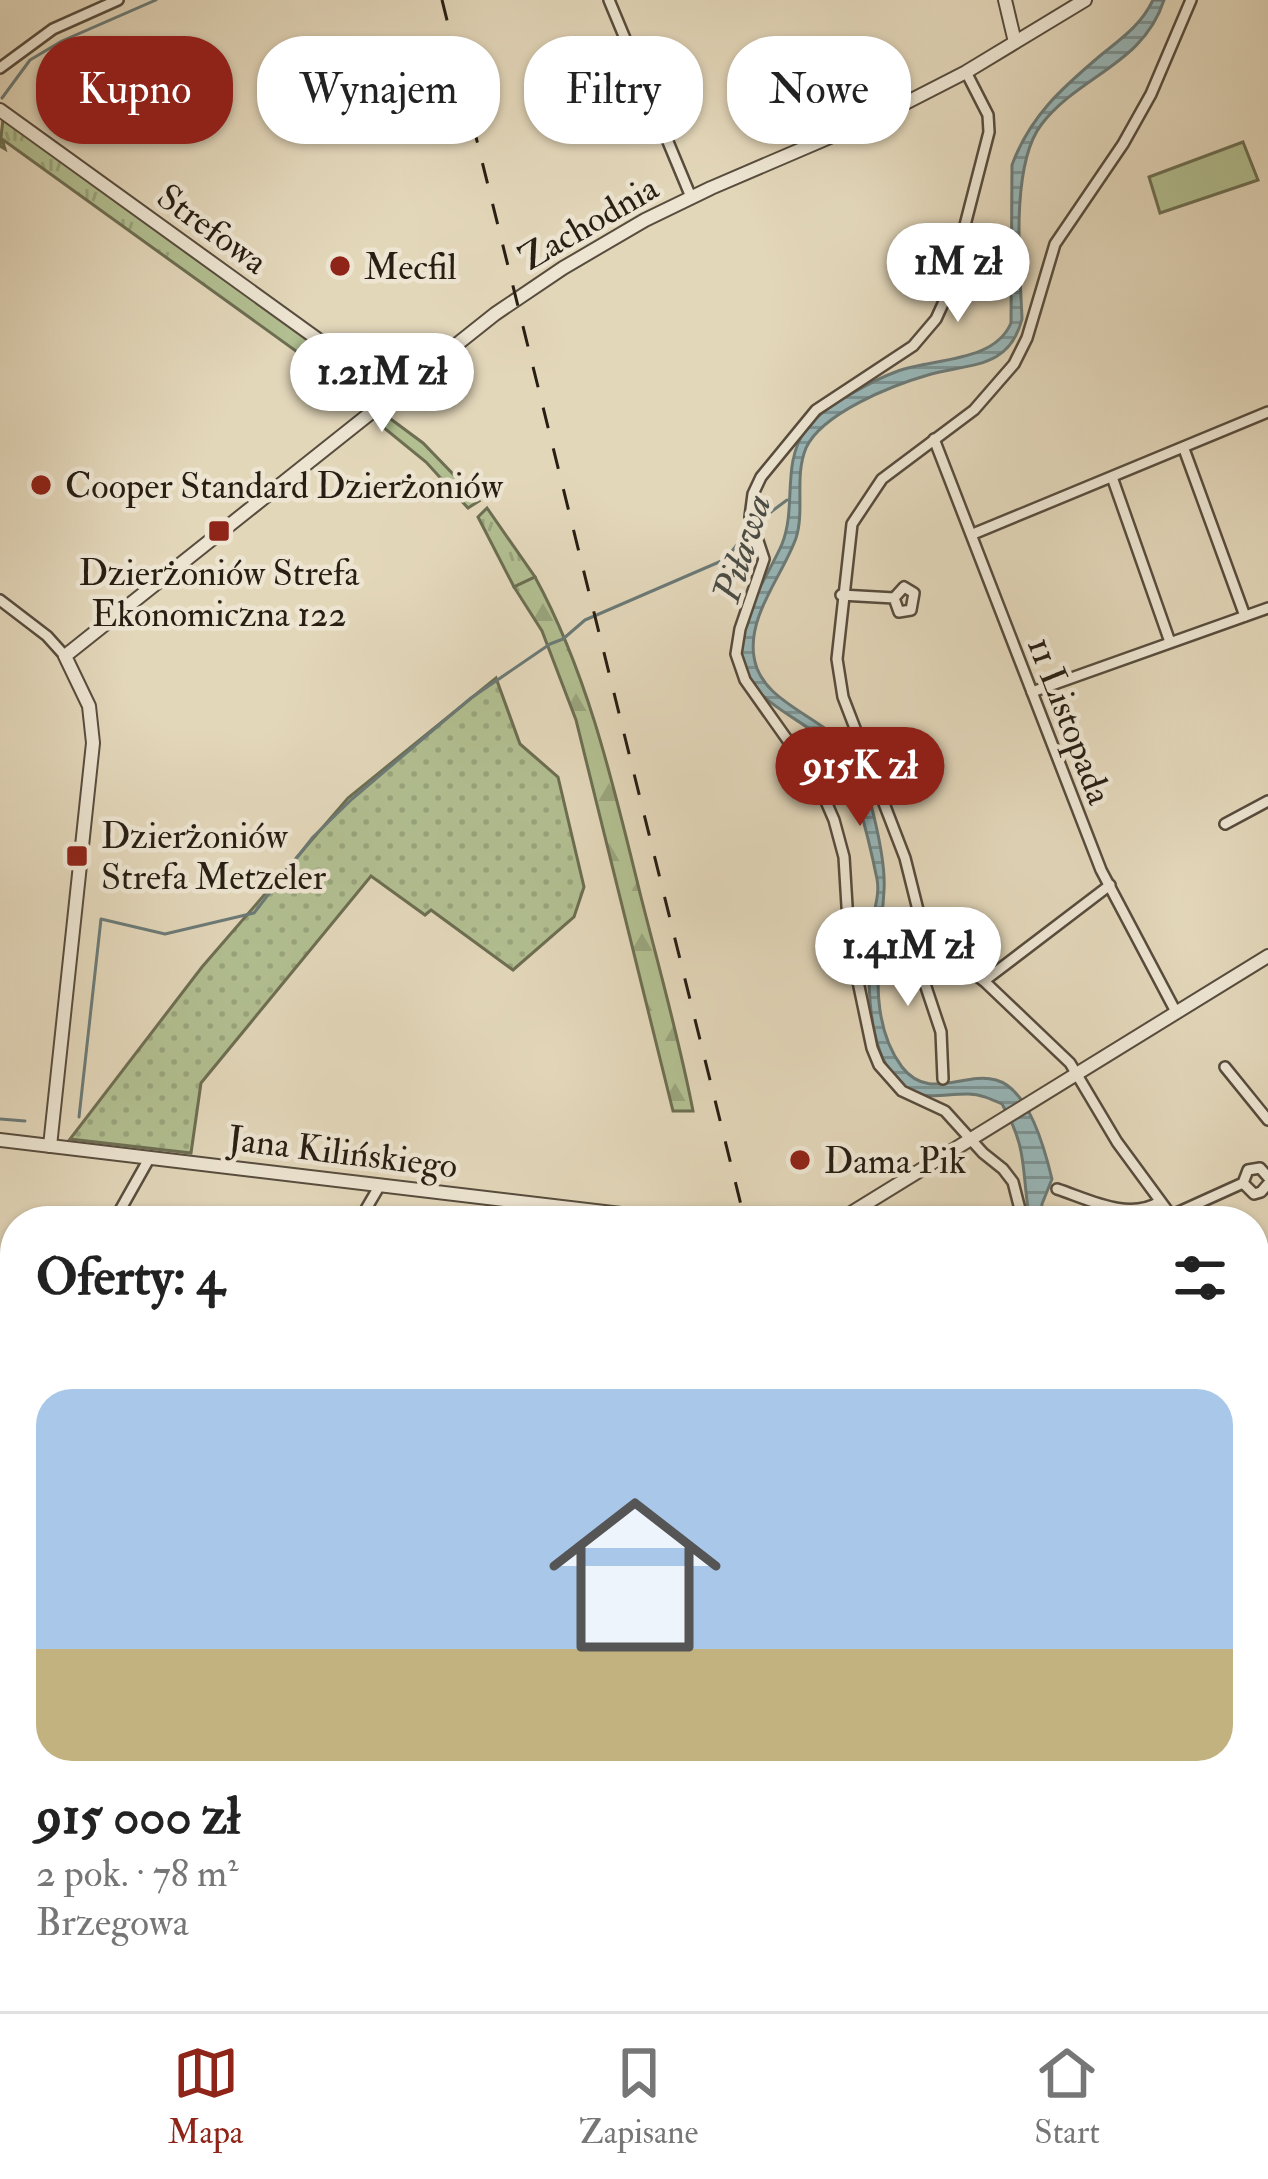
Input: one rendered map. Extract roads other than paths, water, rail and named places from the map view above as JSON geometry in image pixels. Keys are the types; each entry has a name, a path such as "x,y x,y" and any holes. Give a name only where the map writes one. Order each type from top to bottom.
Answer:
{"street":[{"path":"0,68 42,35 118,0"},
{"path":"609,0 691,197"},
{"path":"1005,0 1015,42"},
{"name":"Zachodnia","path":"65,656 495,314 563,268 691,197 886,113 966,72 1085,0"},
{"path":"944,1078 941,1032 923,978 925,938 905,858 843,697 836,659 849,532 862,506 899,462 974,410 1003,381 1018,357 1055,244 1151,94 1191,0"},
{"path":"966,72 988,116 989,132 941,308 929,329 904,354 808,417 757,484 751,502 753,528 764,560 740,629 738,664 749,687 818,783 834,820 844,857 849,940 872,1048 891,1082 945,1111 1010,1178 1018,1206"},
{"name":"Strefowa","path":"0,110 327,346 384,403"},
{"path":"973,534 1266,413 1267,426"},
{"name":"11 Listopada","path":"934,439 1110,885 1176,1012"},
{"path":"1184,449 1245,616"},
{"path":"1112,477 1170,642"},
{"path":"842,595 893,598"},
{"path":"0,600 65,656 91,717 88,799 50,1146"},
{"path":"1032,692 1268,608"},
{"path":"1225,824 1268,801"},
{"path":"984,981 1110,885"},
{"path":"925,938 984,981 1077,1074 1117,1142 1163,1206"},
{"path":"862,1206 1268,956"},
{"path":"1225,1067 1268,1120"},
{"name":"Jana Kilińskiego","path":"0,1140 535,1206"},
{"path":"123,1206 150,1157"},
{"path":"1254,1168 1268,1180 1254,1194 1243,1183 1244,1174 1254,1168"},
{"path":"1197,1206 1243,1183"},
{"path":"368,1206 380,1185"},
{"path":"1057,1189 1108,1206"},
{"path":"1150,1206 1160,1202"}],"water":[{"path":"1153,0 1164,0 1141,40 1056,108 1031,143 1021,191 1022,319 1016,336 1008,348 986,362 878,393 842,412 814,435 802,459 796,538 761,611 753,642 759,674 769,688 843,744 865,786 884,876 878,982 890,1048 902,1067 924,1083 984,1078 1018,1095 1034,1122 1052,1179 1042,1206 1028,1206 1020,1148 1002,1104 972,1094 919,1094 902,1084 884,1060 873,1023 869,981 878,885 852,784 828,744 760,693 741,663 739,649 752,602 782,544 791,471 806,429 835,404 875,381 977,352 1003,336 1011,323 1012,165 1019,148 1049,104 1143,17"}],"waterway":[{"path":"2,98 30,60 156,0"},
{"name":"Piława","path":"756,523 787,500"},
{"name":"Piława","path":"79,1117 101,919 165,934 254,913 313,837 471,698 585,620 726,559 749,529"},
{"path":"0,1119 25,1121"}],"railway":[{"path":"442,0 741,1206"}],"place":[{"name":"Mecfil","path":"340,266"},
{"name":"Cooper Standard Dzierżoniów","path":"41,485"},
{"name":"Dzierżoniów Strefa Ekonomiczna 122","path":"219,531"},
{"name":"Dzierżoniów Strefa Metzeler","path":"77,856"},
{"name":"Dama Pik","path":"800,1160"}]}
